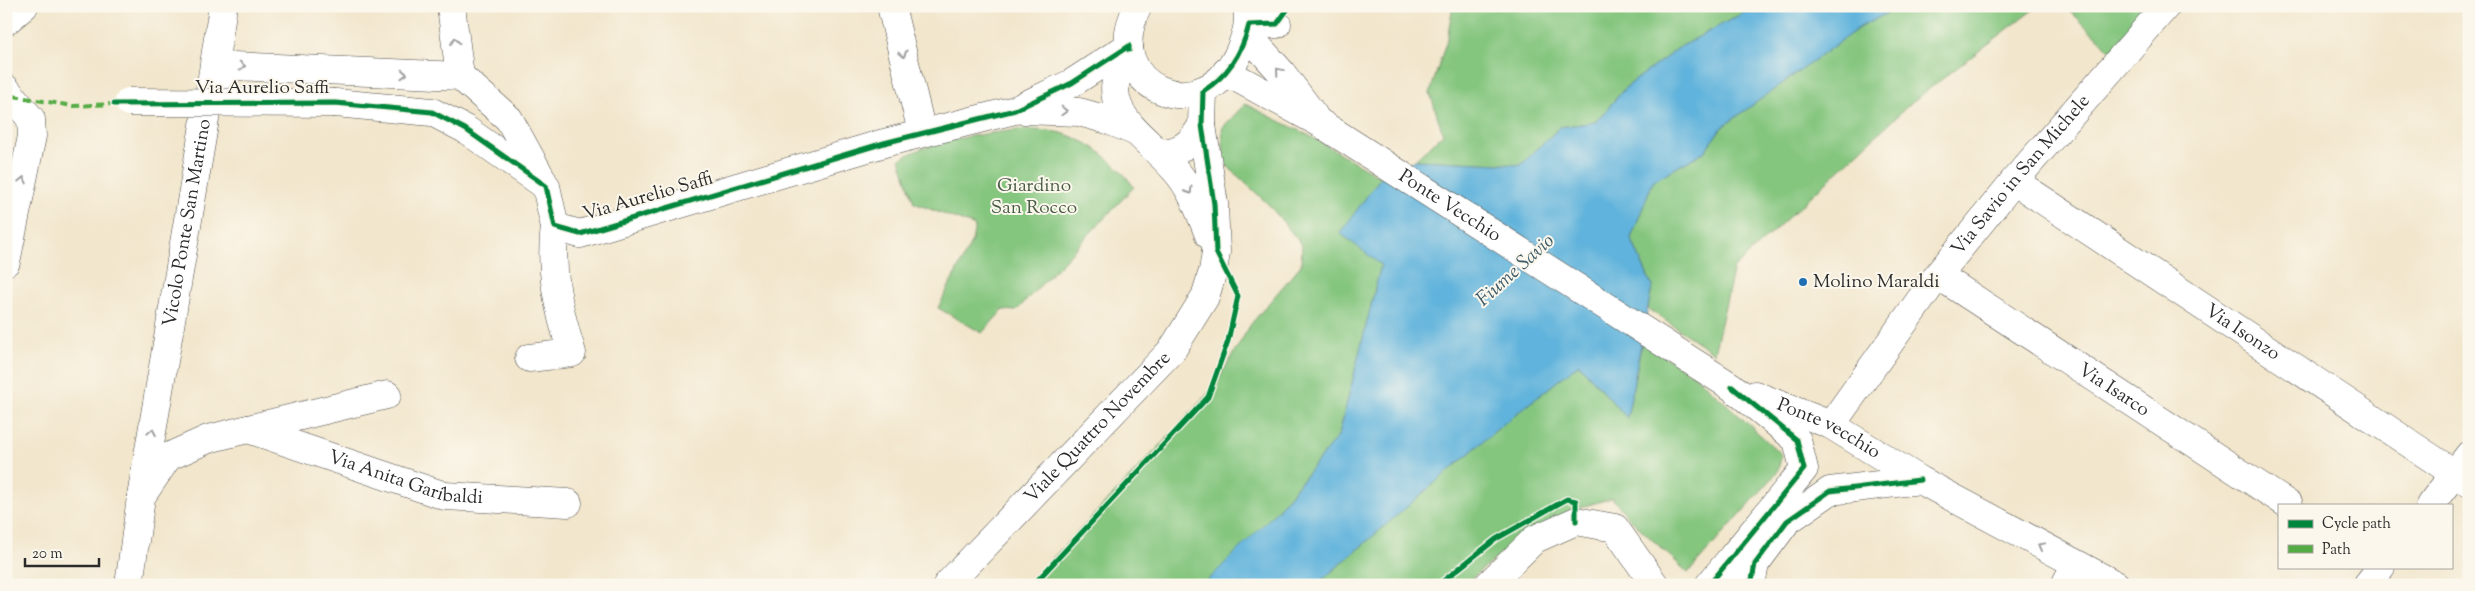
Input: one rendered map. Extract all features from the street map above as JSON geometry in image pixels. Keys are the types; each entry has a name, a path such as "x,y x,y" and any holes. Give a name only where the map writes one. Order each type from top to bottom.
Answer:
{"street":[{"path":"6,21 24,6"},
{"name":"Vicolo Ponte San Martino","path":"141,498 223,6"},
{"path":"451,6 460,76"},
{"path":"892,6 922,132"},
{"name":"Via Savio in San Michele","path":"1831,425 1938,275 2014,182 2166,6"},
{"path":"1129,28 1136,72 1156,90 1186,96 1203,91 1226,72 1236,59 1248,22 1282,12"},
{"name":"Ponte Vecchio","path":"1248,22 1281,72 1320,123"},
{"path":"1129,28 1120,65 1115,77 1115,93 1119,106 1134,131 1159,153 1180,177 1192,198 1216,252"},
{"name":"Via Aurelio Saffi","path":"555,227 580,234 922,132 1016,110 1072,83 1129,28"},
{"path":"211,84 234,66 460,76 509,119 546,186 555,227 552,251 559,313 572,353 530,358"},
{"name":"Ponte Vecchio","path":"1226,72 1320,123 1732,387"},
{"name":"Viale Quattro Novembre","path":"947,585 1172,350 1205,297 1213,271 1216,252 1214,204 1202,125 1203,91"},
{"path":"6,262 32,136 31,119 8,95"},
{"name":"Via Aurelio Saffi","path":"121,103 335,103 432,112 465,129 546,186"},
{"path":"1016,110 1079,112 1134,131"},
{"path":"1159,153 1172,153 1184,146 1194,139 1202,125"},
{"name":"Via Isonzo","path":"2014,182 2464,471"},
{"name":"Via Isarco","path":"1938,275 2287,504"},
{"path":"1709,585 1804,470 1797,440 1732,387"},
{"name":"Ponte vecchio","path":"1732,387 1831,425 2070,575 2116,585"},
{"path":"129,585 141,498 168,457 208,439 386,395"},
{"name":"Via Anita Garibaldi","path":"248,429 446,496 568,503"},
{"path":"2431,504 2464,471"},
{"path":"1752,585 1755,564 1787,521 1830,491 1920,480"},
{"path":"1488,585 1535,539 1576,521 1615,528 1655,585"},
{"path":"1734,555 1734,585"},
{"path":"2367,585 2380,568"}],"green space":[{"path":"1453,6 1756,6 1680,47 1625,88 1596,122 1560,127 1521,165 1415,160 1443,134 1430,93 1447,39"},
{"path":"1901,6 2038,6 1912,102 1734,268 1714,353 1648,309 1652,286 1631,238 1653,181 1704,152 1721,128 1860,27"},
{"path":"2065,6 2157,6 2115,55"},
{"path":"1245,104 1308,135 1381,177 1381,265 1339,435 1277,511 1203,585 1027,585 1213,388 1251,324 1301,265 1302,245 1269,205 1224,163 1222,128"},
{"name":"Giardino San Rocco","path":"1026,129 1051,131 1076,138 1104,155 1134,187 1016,311 1003,310 982,333 938,308 972,241 975,226 914,203 900,159 928,146 979,135"},
{"path":"1642,342 1697,377 1782,455 1777,473 1688,573 1630,519 1612,498 1585,506 1524,536 1463,585 1316,585 1502,425 1579,364 1627,418"}],"water":[{"name":"Fiume Savio","path":"1756,6 1901,6 1860,27 1721,128 1704,152 1653,181 1631,238 1652,286 1627,418 1579,364 1502,425 1316,585 1203,585 1277,511 1339,435 1381,265 1340,233 1381,177 1415,160 1521,165 1560,127 1596,122 1625,88 1680,47"}],"marked path":[{"path":"13,96 73,106 114,104"}],"cycle path":[{"path":"1033,585 1208,397 1228,341 1238,296 1216,252 1214,204 1202,125 1203,91 1220,78 1233,63 1249,25 1277,24 1290,6"},
{"path":"114,104 335,103 432,112 465,129 546,186 555,227 580,234 884,143 1015,110 1072,83 1129,46 1129,50"},
{"path":"1709,585 1804,469 1797,440 1732,387"},
{"path":"1751,585 1755,564 1787,521 1830,491 1920,480"},
{"path":"1438,585 1496,539 1567,499 1576,501 1576,521"}],"place":[{"name":"Molino Maraldi","path":"1803,282"}]}
